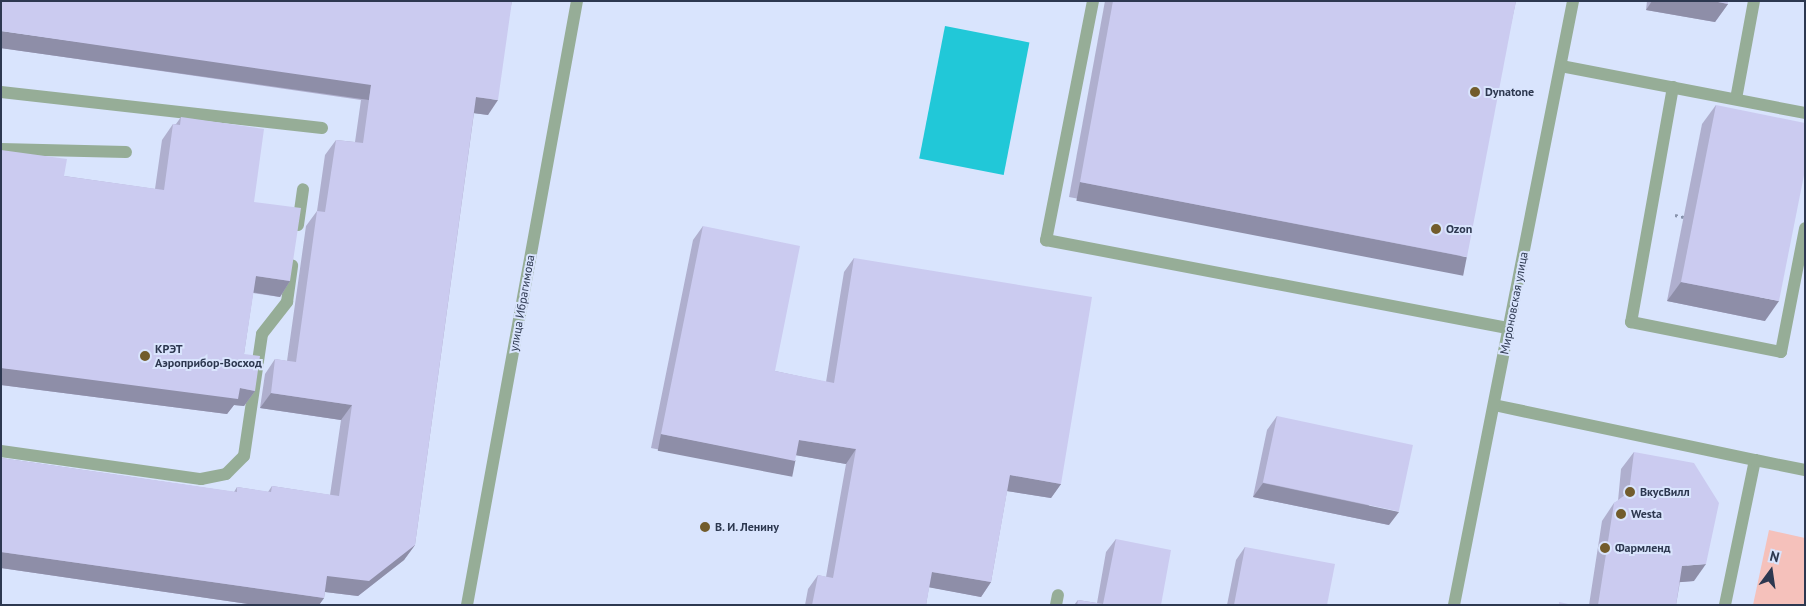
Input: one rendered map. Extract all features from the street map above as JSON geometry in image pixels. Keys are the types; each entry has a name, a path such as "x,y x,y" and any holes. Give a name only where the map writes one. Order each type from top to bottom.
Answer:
{"street":[{"name":"улица Ибрагимова","path":"467,605 577,1"},
{"path":"1093,1 1046,240 1509,328"},
{"name":"Мироновская улица","path":"1454,605 1573,1"},
{"path":"1736,100 1754,1"},
{"path":"1561,66 1805,113"},
{"path":"1673,87 1631,322 1781,352 1805,228"},
{"path":"1,92 322,128"},
{"path":"1,149 126,152"},
{"path":"296,236 303,189"},
{"path":"1,451 201,479 226,474 244,456 262,334 287,302 294,255"},
{"path":"1494,405 1805,470"},
{"path":"1726,605 1755,460"}],"shaded area":[{"path":"1769,530 1805,538 1805,605 1753,605"}],"water":[{"path":"945,26 1029,42 1004,175 919,159"}],"building":[{"path":"1,1 512,1 498,100 476,97 415,545 369,581 327,576 324,598 1,552 1,458 237,492 237,487 271,492 272,486 339,496 352,405 271,393 275,359 296,362 317,211 325,212 336,140 363,143 371,85 1,31"},
{"path":"1113,1 1516,1 1467,257 1080,182"},
{"path":"1713,1 1728,1 1728,4"},
{"path":"1716,105 1805,123 1805,170 1779,301 1681,282"},
{"path":"181,117 264,129 254,202 301,208 290,281 256,276 244,354 260,356 255,391 240,388 238,399 1,368 1,150 67,159 64,176 164,190 173,124 180,125"},
{"path":"703,226 800,246 775,371 834,383 854,258 1092,297 1061,484 1010,475 991,582 932,572 926,605 812,605 818,575 833,578 856,449 799,440 795,461 661,434"},
{"path":"1277,416 1413,445 1399,511 1263,483"},
{"path":"1634,452 1694,463 1719,503 1706,564 1682,566 1676,605 1598,605 1614,503 1629,492"},
{"path":"1116,539 1171,550 1161,605 1077,605 1078,600 1103,604"},
{"path":"1245,547 1335,564 1327,605 1234,605"},
{"path":"1559,602 1573,605 1559,605"}],"place":[{"name":"Dynatone","path":"1475,92"},
{"name":"Ozon","path":"1436,229"},
{"name":"КРЭТ Аэроприбор-Восход","path":"145,356"},
{"name":"ВкусВилл","path":"1630,492"},
{"name":"Westa","path":"1621,514"},
{"name":"В. И. Ленину","path":"705,527"},
{"name":"Фармленд","path":"1605,548"}]}
